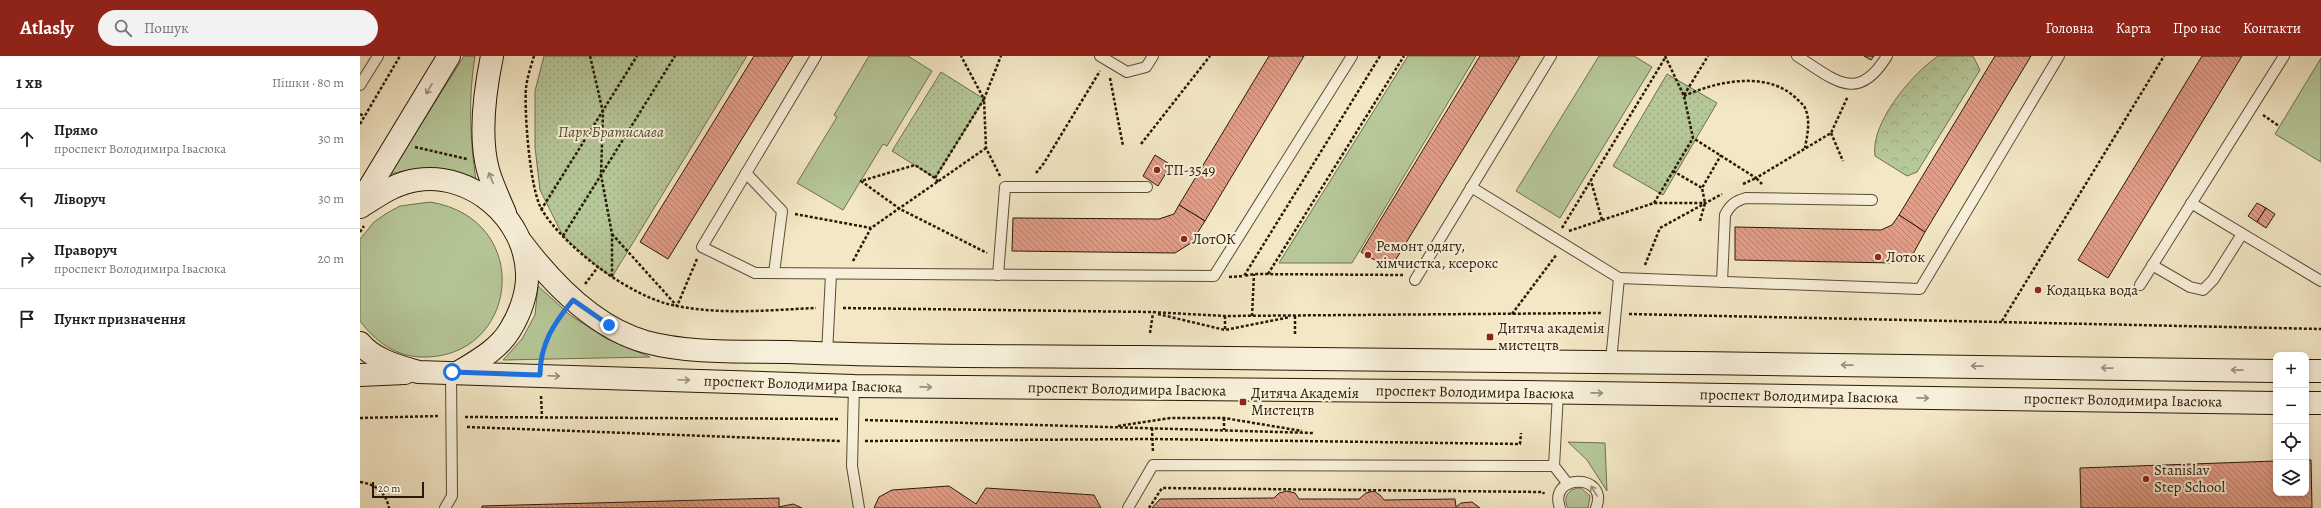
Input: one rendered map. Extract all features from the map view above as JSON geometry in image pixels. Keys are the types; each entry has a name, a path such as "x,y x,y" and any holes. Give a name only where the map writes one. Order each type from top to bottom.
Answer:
{"main road":[{"path":"363,211 449,56"},
{"path":"455,372 488,354 510,331 523,303 527,273 521,242 505,214 488,169 484,95 492,56"},
{"path":"363,211 388,189 417,180 448,181 477,191 505,214"},
{"name":"проспект Володимира Івасюка","path":"521,242 545,273 573,300 609,325 641,341 676,348 826,354 1560,362 1611,361 2273,370"},
{"path":"360,343 364,348 388,363 418,372"},
{"path":"1558,393 1560,362"},
{"path":"2309,371 2321,371"},
{"path":"360,374 418,372"},
{"name":"проспект Володимира Івасюка","path":"418,372 854,386 2273,402"},
{"path":"2309,403 2321,403"}],"lane":[{"path":"360,85 378,56"},
{"path":"816,56 702,247 755,273 1214,276 1352,56"},
{"path":"1103,58 1127,72 1146,67 1153,56"},
{"path":"1415,280 1551,56"},
{"path":"1797,56 1840,82 1853,85 1867,79 1880,68 1887,56"},
{"path":"1471,187 1560,239 1619,278 1920,289 2059,56"},
{"path":"2140,285 2284,56"},
{"path":"746,173 782,211 774,273"},
{"path":"998,275 1005,187 1147,187"},
{"path":"1722,282 1726,215 1729,207 1736,201 1746,198 1872,200"},
{"path":"2192,203 2321,282"},
{"path":"2152,265 2190,287 2202,290 2213,280 2242,234"},
{"path":"826,354 831,274"},
{"path":"1611,361 1619,278"},
{"path":"445,508 452,496 452,416 455,372"},
{"path":"854,386 852,466 859,508"},
{"path":"1558,393 1554,466 1568,484"},
{"path":"1128,508 1153,465 1554,466"},
{"path":"1560,508 1560,493 1568,484 1581,481 1592,486 1598,498 1596,508"}],"path":[{"path":"360,124 400,56"},
{"path":"534,56 526,88 527,147 541,210 563,236 598,267 612,277 643,295 677,306 733,312 829,307 1151,312 1224,316 1615,313 2321,329"},
{"path":"590,56 603,112 601,175 612,234 612,277"},
{"path":"541,210 637,56"},
{"path":"563,236 675,56"},
{"path":"961,56 984,98 986,148 1005,187"},
{"path":"935,178 984,98 1001,56"},
{"path":"1141,144 1210,56"},
{"path":"1380,56 1244,276 1254,274 1401,275"},
{"path":"1268,274 1404,56"},
{"path":"1684,96 1708,56"},
{"path":"2001,322 2164,56"},
{"path":"1654,203 1693,138 1684,96 1665,57"},
{"path":"1512,314 1560,239 1591,181 1665,57"},
{"path":"1103,58 1123,146"},
{"path":"1024,187 1044,163 1103,58"},
{"path":"1684,96 1703,87 1736,81 1767,84 1789,91 1805,108 1809,129 1805,148"},
{"path":"1737,187 1756,178 1831,133 1853,85"},
{"path":"2252,107 2280,126"},
{"path":"360,114 364,116"},
{"path":"1831,133 1843,161"},
{"path":"1693,138 1756,178"},
{"path":"415,147 469,159"},
{"path":"846,274 871,228 986,148"},
{"path":"1700,221 1705,203 1702,188 1722,156"},
{"path":"938,182 935,178 915,165 861,181 900,209 1000,260"},
{"path":"1673,171 1702,188"},
{"path":"1591,181 1602,220"},
{"path":"1640,278 1660,228 1724,193"},
{"path":"1560,239 1602,220 1654,203 1705,203"},
{"path":"360,232 363,211"},
{"path":"782,211 871,228"},
{"path":"612,234 677,306"},
{"path":"677,306 702,247"},
{"path":"542,417 540,375 542,353 550,332 598,267"},
{"path":"1252,316 1254,274"},
{"path":"1151,312 1225,330 1295,316"},
{"path":"1150,333 1151,312"},
{"path":"1224,316 1225,330"},
{"path":"1295,316 1295,335"},
{"path":"360,418 452,416 853,420 1312,433 1224,418 1170,418 1110,427"},
{"path":"1224,418 1224,430"},
{"path":"467,427 853,441 1152,439 1520,444 1522,433"},
{"path":"1152,428 1153,465"},
{"path":"360,482 378,489 386,496 389,508"},
{"path":"1149,508 1162,488 1543,492 1547,498"}],"green space":[{"path":"464,56 475,56 471,88 471,119 472,150 476,181 464,175 444,169 434,168 414,169 390,174"},
{"name":"Парк Братислава","path":"544,56 747,56 612,277 598,267 563,236 540,190 535,147 535,91"},
{"path":"869,56 908,56 932,71 887,146 883,144 843,210 797,183 837,117 834,115"},
{"path":"1408,56 1476,56 1352,263 1279,263"},
{"path":"1599,56 1634,56 1652,67 1560,218 1516,191"},
{"path":"1938,56 1973,56 1980,70 1917,172 1907,176 1875,156 1875,143 1879,129 1895,100 1916,75"},
{"path":"2321,58 2321,162 2275,134"},
{"path":"941,72 984,99 935,178 892,151"},
{"path":"1667,74 1717,103 1663,195 1613,166"},
{"path":"430,202 464,214 487,234 500,260 502,287 495,314 478,337 453,352 420,357 402,354 386,346 372,335 360,321 360,239 374,222 400,206"},
{"path":"538,286 570,315 607,339 650,357 503,360 522,339 535,315"},
{"path":"1568,442 1605,443 1607,491 1587,460"},
{"path":"1581,488 1590,496 1588,508 1568,508 1566,504 1566,497 1570,491"}],"building":[{"path":"754,56 793,56 668,259 640,242"},
{"path":"1269,56 1304,56 1205,221 1179,205"},
{"path":"1480,56 1520,56 1390,269 1361,252"},
{"path":"1864,56 1874,56 1871,60"},
{"path":"1995,56 2031,56 1925,232 1899,215"},
{"path":"2202,56 2242,56 2108,278 2078,260"},
{"name":"ТП-3549","path":"1155,155 1171,165 1158,186 1143,176"},
{"path":"2257,203 2266,208 2257,222 2248,216"},
{"path":"1179,205 1205,221 1191,243 1175,253 1012,251 1013,218 1159,219 1174,214"},
{"path":"2266,208 2275,214 2266,228 2257,222"},
{"path":"1899,215 1925,232 1913,254 1894,263 1735,260 1735,227 1881,230 1892,225"},
{"path":"2309,460 2311,460 2312,508 2081,508 2080,468 2273,461 2273,496 2309,496"},
{"path":"949,486 976,504 986,488 1094,495 1101,508 874,508 879,497 892,490"},
{"path":"1287,491 1295,493 1299,499 1359,499 1366,493 1374,491 1384,500 1455,499 1456,507 1461,503 1472,502 1480,508 1152,508 1160,499 1274,498 1279,493"},
{"path":"779,498 779,507 793,504 802,508 482,508 482,506"}],"place":[{"name":"ТП-3549","path":"1157,170"},
{"name":"ЛотОК","path":"1184,239"},
{"name":"Ремонт одягу, хімчистка, ксерокс","path":"1368,255"},
{"name":"Лоток","path":"1878,257"},
{"name":"Кодацька вода","path":"2038,290"},
{"name":"Дитяча академія мистецтв","path":"1490,337"},
{"name":"Дитяча Академія Мистецтв","path":"1243,402"},
{"name":"Stanislav Step School","path":"2146,479"}],"route":[{"path":"452,372 540,375 540,363 546,341 555,323 573,300 609,325"}]}
